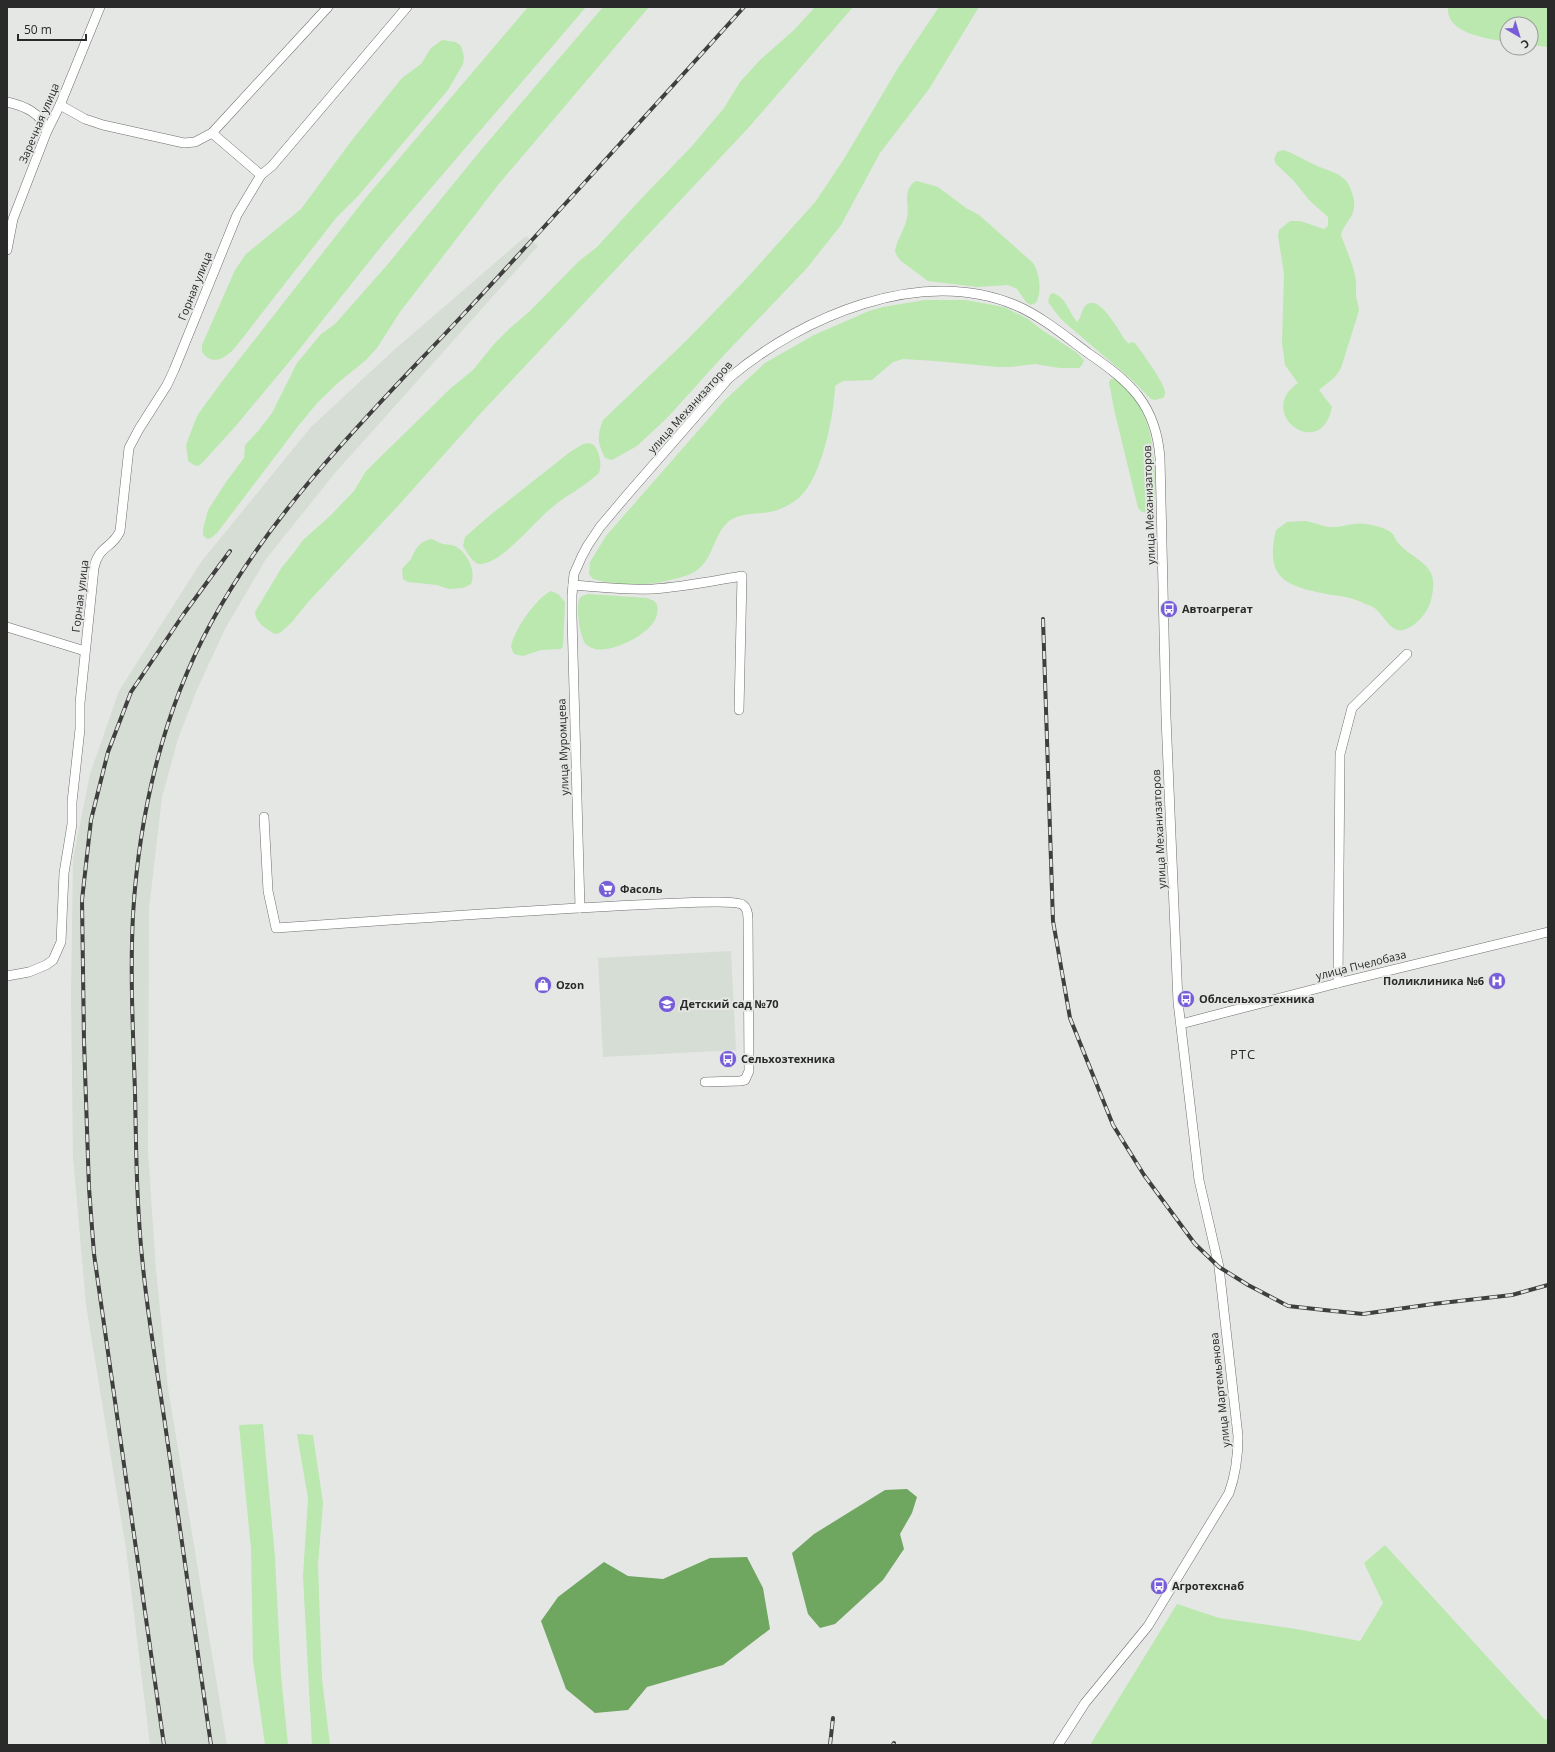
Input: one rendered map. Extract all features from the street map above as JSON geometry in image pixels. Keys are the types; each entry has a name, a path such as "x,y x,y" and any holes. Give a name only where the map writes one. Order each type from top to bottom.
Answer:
{"street":[{"name":"Заречная улица","path":"7,250 13,219 47,131 60,105 100,7"},
{"path":"60,105 85,119 103,125 184,143 195,142 212,133 328,7"},
{"name":"Горная улица","path":"7,976 29,972 46,965 53,960 60,942 62,885 72,824 72,802 80,729 80,703 95,561 105,547 117,538 120,531 129,448 172,375 237,215 261,175 272,166 404,8"},
{"path":"7,102 30,110 38,115 44,122 47,131"},
{"path":"212,133 261,175"},
{"name":"улица Механизаторов","path":"572,585 582,556 600,527 729,378 744,366 786,339 837,313 863,303 912,292 936,291 982,295 1016,306 1036,317 1103,363 1138,394 1150,415 1159,443 1163,534 1166,717 1178,994 1199,1180 1219,1267"},
{"path":"572,585 652,589 676,587 742,576 739,710"},
{"name":"улица Муромцева","path":"572,585 580,908"},
{"path":"7,627 86,651"},
{"path":"1338,983 1340,754 1352,708 1407,654"},
{"path":"264,817 268,891 276,928 580,908 696,903 736,903 743,905 747,911 748,919 750,1038 748,1077 745,1080 740,1081 705,1082"},
{"name":"улица Пчелобаза","path":"1181,1024 1338,983 1548,932"},
{"name":"улица Мартемьянова","path":"1058,1745 1085,1703 1148,1626 1221,1507 1233,1482 1237,1464 1238,1436 1219,1267"}],"shaded area":[{"path":"528,7 586,7 384,243 294,356 234,428 198,466 188,461 186,445 195,421 199,413 223,380 368,195"},
{"path":"603,7 649,7 498,185 400,312 377,348 366,360 340,381 318,402 217,533 211,538 207,539 203,535 203,529 208,510 244,458 245,445 272,413 297,363 321,334 335,324 388,264 481,150"},
{"path":"815,7 853,7 750,126 481,413 397,507 309,601 292,622 280,633 275,634 262,625 255,616 255,612 282,567 303,540 329,517 354,491 366,471 451,388 473,370 495,343 530,311 578,262 597,247 692,146 724,108 740,82 760,60 794,30"},
{"path":"939,7 979,7 929,89 880,153 841,225 807,268 724,355 668,417 637,446 612,460 605,458 599,443 599,435 603,420 687,340 746,279 816,201 844,159 898,68"},
{"path":"1448,7 1548,7 1548,47 1539,46 1539,16 1499,16 1499,40 1466,32 1453,22 1449,15"},
{"path":"442,40 456,42 461,46 464,57 463,64 448,90 358,196 336,218 234,349 226,356 218,360 210,359 202,352 202,345 235,270 246,254 301,209 352,140 402,78 421,64 431,48"},
{"path":"1284,150 1341,176 1348,184 1354,201 1353,212 1341,235 1353,267 1359,310 1341,368 1335,377 1319,390 1332,407 1326,423 1316,431 1305,432 1294,427 1287,419 1283,407 1286,395 1298,383 1285,365 1282,343 1284,274 1278,236 1279,230 1290,221 1300,221 1324,229 1328,226 1328,217 1310,201 1293,180 1276,164 1274,159 1277,152"},
{"path":"917,181 938,187 966,208 979,215 1032,262 1037,271 1039,282 1039,294 1036,303 1030,305 1026,302 1017,289 1008,285 977,287 928,281 901,261 895,251 907,218 908,190 914,182"},
{"path":"526,236 538,246 335,473 266,559 225,629 196,692 178,739 162,797 149,909 148,1152 156,1270 168,1388 227,1745 150,1745 126,1549 86,1305 73,1157 71,997 73,859 90,774 119,691 201,562 311,427 394,350"},
{"path":"1052,293 1064,301 1077,322 1086,305 1091,303 1097,304 1102,308 1125,340 1129,344 1131,342 1135,343 1147,360 1164,388 1165,393 1163,398 1155,400 1151,399 1131,379 1060,318 1048,302"},
{"path":"925,300 965,300 1004,307 1028,319 1076,352 1084,360 1079,368 1060,368 1035,364 998,367 903,359 893,362 872,380 843,381 835,386 829,429 815,475 808,487 797,500 774,511 733,518 721,530 711,552 702,566 687,575 664,582 634,585 593,579 589,574 590,562 606,536 725,400 765,363 814,335 869,311 883,307"},
{"path":"1111,379 1116,379 1120,382 1134,398 1141,409 1150,432 1154,456 1155,494 1152,510 1149,513 1142,512 1138,508 1114,409 1109,382"},
{"path":"589,443 594,445 599,455 599,473 550,509 508,550 498,557 489,562 478,564 468,555 463,546 465,537 489,516 570,452 583,444"},
{"path":"1306,521 1332,527 1366,524 1380,527 1391,532 1398,543 1425,565 1431,573 1433,586 1431,600 1421,618 1412,626 1403,630 1398,630 1390,625 1375,608 1371,606 1355,599 1329,595 1299,587 1289,583 1281,577 1276,569 1273,559 1273,546 1276,530 1287,522"},
{"path":"431,539 443,544 454,546 462,551 472,569 473,574 471,584 463,588 449,589 437,585 408,582 403,579 402,569 411,559 416,549 423,542"},
{"path":"551,591 558,594 565,602 563,646 561,649 541,650 523,656 514,654 511,647 516,632 526,615 545,594"},
{"path":"588,594 647,598 656,603 658,608 657,614 649,628 632,640 612,648 594,649 585,643 581,634 579,620 578,607 580,598"},
{"name":"Детский сад №70","path":"731,951 736,1050 603,1057 598,958"},
{"path":"263,1424 275,1558 281,1675 288,1745 265,1745 253,1660 251,1549 239,1425"},
{"path":"297,1434 313,1435 323,1503 318,1565 322,1679 330,1745 312,1745 303,1576 308,1498"},
{"path":"907,1489 917,1497 912,1513 900,1534 904,1549 883,1580 835,1624 820,1628 808,1614 792,1553 814,1534 885,1490"},
{"path":"1385,1545 1545,1720 1548,1718 1548,1745 1090,1745 1177,1604 1219,1618 1296,1629 1360,1641 1383,1603 1364,1563"},
{"path":"747,1557 763,1588 770,1629 723,1665 647,1687 628,1710 595,1713 566,1689 541,1621 558,1597 604,1562 628,1576 663,1579 710,1558"}],"railway":[{"path":"211,1745 146,1296 137,1187 132,1003 133,915 141,839 156,764 167,727 179,692 211,623 236,581 264,540 294,501 358,426 531,241 744,7"},
{"path":"164,1745 94,1254 89,1188 84,1041 82,900 91,820 108,752 131,692 183,615 230,551"},
{"path":"1043,619 1053,921 1070,1018 1113,1125 1144,1175 1195,1244 1219,1267 1248,1285 1288,1306 1363,1314 1512,1295 1548,1285"},
{"path":"830,1745 833,1718"}],"place":[{"name":"Автоагрегат","path":"1169,609"},
{"name":"Фасоль","path":"607,889"},
{"name":"Поликлиника №6","path":"1497,981"},
{"name":"Ozon","path":"543,985"},
{"name":"Облсельхозтехника","path":"1186,999"},
{"name":"Детский сад №70","path":"667,1004"},
{"name":"Сельхозтехника","path":"728,1059"},
{"name":"Агротехснаб","path":"1159,1586"}],"district":[{"name":"РТС","path":"1243,1054"}]}
